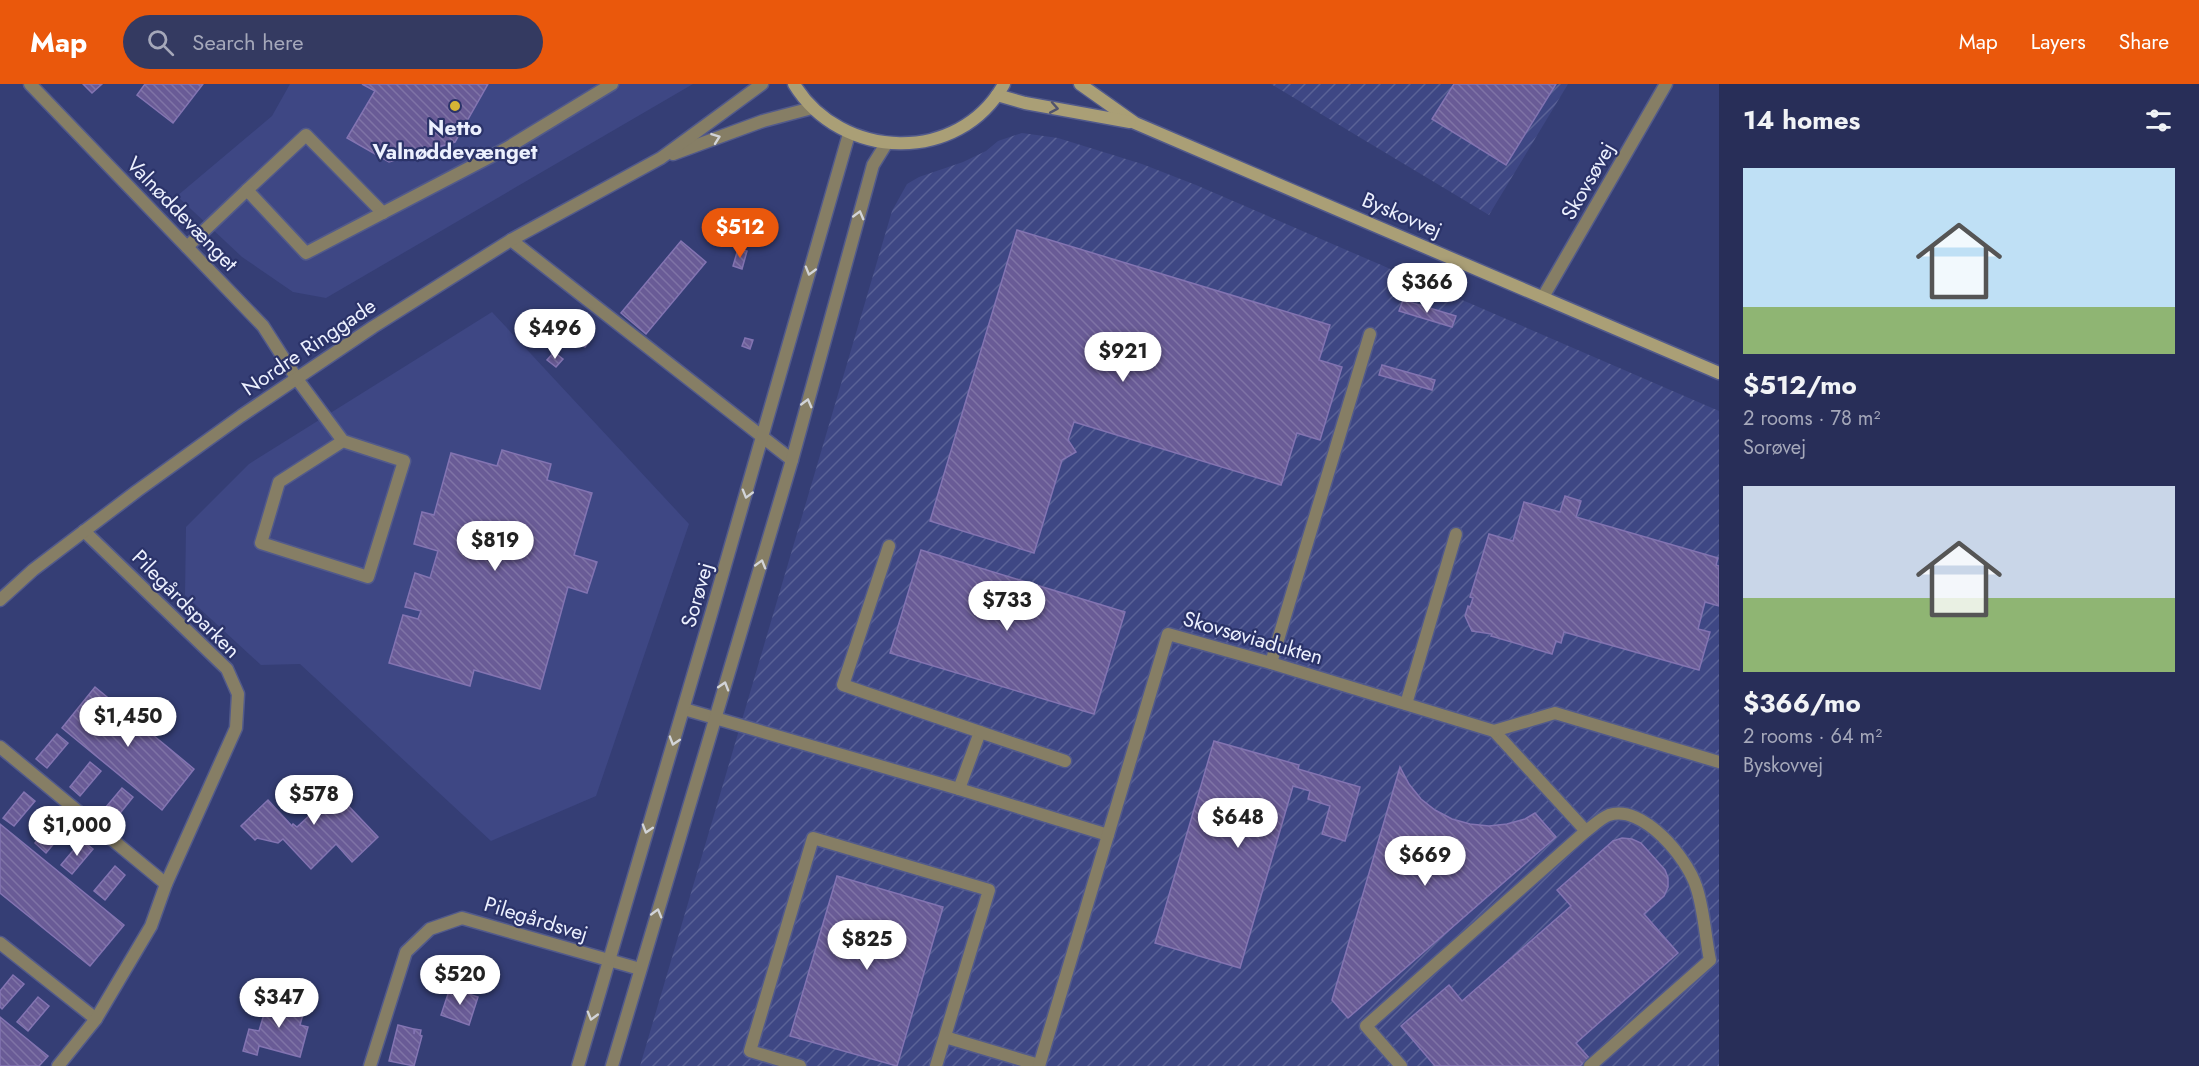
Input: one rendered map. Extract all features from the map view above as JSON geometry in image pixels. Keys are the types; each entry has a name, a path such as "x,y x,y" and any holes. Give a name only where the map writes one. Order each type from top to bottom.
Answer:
{"main road":[{"path":"794,84 812,108 829,122 849,134 886,144 918,143 948,134 975,118 1000,90"},
{"name":"Byskovvej","path":"1080,84 1135,123 1719,373"},
{"name":"Byskovvej","path":"1000,90 1025,103 1135,123"}],"street":[{"name":"Valnøddevænget","path":"30,84 263,326 297,379 343,441"},
{"path":"247,190 306,253 507,148 612,84"},
{"name":"Nordre Ringgade","path":"0,600 33,570 171,466 297,379 511,240 661,158 762,84"},
{"name":"Skovsøvej","path":"1543,297 1666,84"},
{"name":"Nordre Ringgade","path":"661,158 764,121 812,108"},
{"name":"Sorøvej","path":"578,1066 684,709 849,134"},
{"path":"187,247 306,135 383,213"},
{"path":"612,1066 792,460 873,165 886,144"},
{"path":"511,240 792,460"},
{"path":"1271,663 1370,334"},
{"path":"343,441 404,461 368,577 261,543 279,482 343,441"},
{"name":"Pilegårdsparken","path":"58,1066 96,1019 151,926 166,884 236,728 238,694 227,669 84,531"},
{"path":"1406,704 1456,534"},
{"path":"889,546 843,685 1065,761"},
{"name":"Skovsøviadukten","path":"1039,1066 1168,634 1494,731"},
{"path":"684,709 960,789 1108,835"},
{"path":"1586,831 1494,731 1555,713 1719,762"},
{"path":"960,789 980,732"},
{"path":"0,747 166,884"},
{"path":"1401,1066 1366,1026 1586,831 1609,815 1630,815 1655,829 1679,854 1696,885 1710,960 1590,1066"},
{"path":"800,1066 750,1051 813,838 989,890 936,1066"},
{"name":"Pilegårdsvej","path":"370,1066 406,952 430,930 462,918 640,969"},
{"path":"0,942 96,1019"},
{"path":"945,1037 1039,1066"}],"shaded area":[{"path":"290,84 693,84 326,298 293,292 242,257 177,196 272,116"},
{"path":"1271,84 1568,84 1489,215"},
{"path":"1022,133 1058,138 1142,164 1196,185 1719,411 1719,1066 640,1066 892,211 907,184 919,177 963,162 986,151 998,141"},
{"path":"492,312 689,524 596,796 491,841 300,664 261,665 185,595 186,527 249,464"}],"building":[{"path":"83,84 102,84 92,93"},
{"path":"145,84 203,84 173,123 137,95"},
{"path":"362,84 488,84 455,142 389,162 347,138 375,91"},
{"path":"1454,84 1556,84 1506,165 1432,119"},
{"path":"1017,230 1330,325 1319,360 1342,367 1320,440 1297,433 1281,485 1074,422 1068,440 1076,452 1062,460 1034,553 930,521"},
{"path":"681,241 706,262 646,334 621,313"},
{"path":"738,249 747,251 742,269 733,266"},
{"path":"1403,300 1456,316 1452,327 1399,311"},
{"path":"578,322 594,335 585,347 568,333"},
{"path":"745,338 753,340 750,349 742,346"},
{"path":"554,352 563,359 556,367 547,360"},
{"path":"1382,365 1435,380 1432,390 1379,375"},
{"path":"502,450 551,464 547,480 592,493 574,555 597,562 587,593 568,587 540,689 474,670 470,686 389,663 403,615 418,619 421,611 405,607 415,573 430,578 438,551 414,544 422,512 434,515 451,453 497,466"},
{"path":"1565,496 1581,501 1576,517 1718,558 1716,565 1719,566 1719,606 1705,602 1698,629 1710,632 1699,670 1564,632 1561,643 1556,641 1552,654 1491,636 1492,634 1472,631 1465,616 1473,598 1470,597 1489,534 1513,541 1524,502 1560,512"},
{"path":"921,550 1125,612 1094,714 890,653"},
{"path":"95,687 194,769 162,810 62,728"},
{"path":"57,734 68,743 47,768 36,759"},
{"path":"1214,741 1299,765 1298,769 1360,787 1345,841 1322,834 1330,806 1308,799 1310,791 1293,786 1240,968 1155,943"},
{"path":"90,762 101,771 80,796 70,787"},
{"path":"1400,767 1409,784 1421,799 1452,819 1489,826 1525,819 1535,813 1556,837 1348,1018 1332,1000"},
{"path":"320,776 378,837 352,862 336,844 311,869 283,839 278,843 257,838 255,840 241,826 268,800 292,826 293,824 297,827 310,815 295,799"},
{"path":"122,788 133,797 113,822 101,813"},
{"path":"24,792 35,801 14,826 3,818"},
{"path":"56,818 67,828 46,853 35,843"},
{"path":"0,824 124,925 90,966 0,893"},
{"path":"1622,838 1641,843 1665,870 1668,887 1664,896 1644,914 1678,953 1576,1043 1589,1058 1580,1066 1435,1066 1401,1026 1449,985 1462,1001 1571,906 1557,890 1613,841"},
{"path":"82,840 93,849 72,874 61,865"},
{"path":"115,866 125,875 105,900 94,891"},
{"path":"837,876 943,907 897,1066 790,1036"},
{"path":"13,975 24,984 2,1009 0,991"},
{"path":"450,988 478,997 469,1025 441,1015"},
{"path":"38,997 49,1006 28,1031 17,1022"},
{"path":"269,997 305,1007 300,1025 308,1027 300,1057 259,1046 257,1055 243,1051 249,1029 259,1031"},
{"path":"0,1017 48,1056 39,1066 0,1066"},
{"path":"398,1025 414,1029 414,1034 415,1029 421,1030 420,1035 422,1036 414,1066 389,1061"}],"place":[{"name":"Netto Valnøddevænget","path":"455,106"}]}
